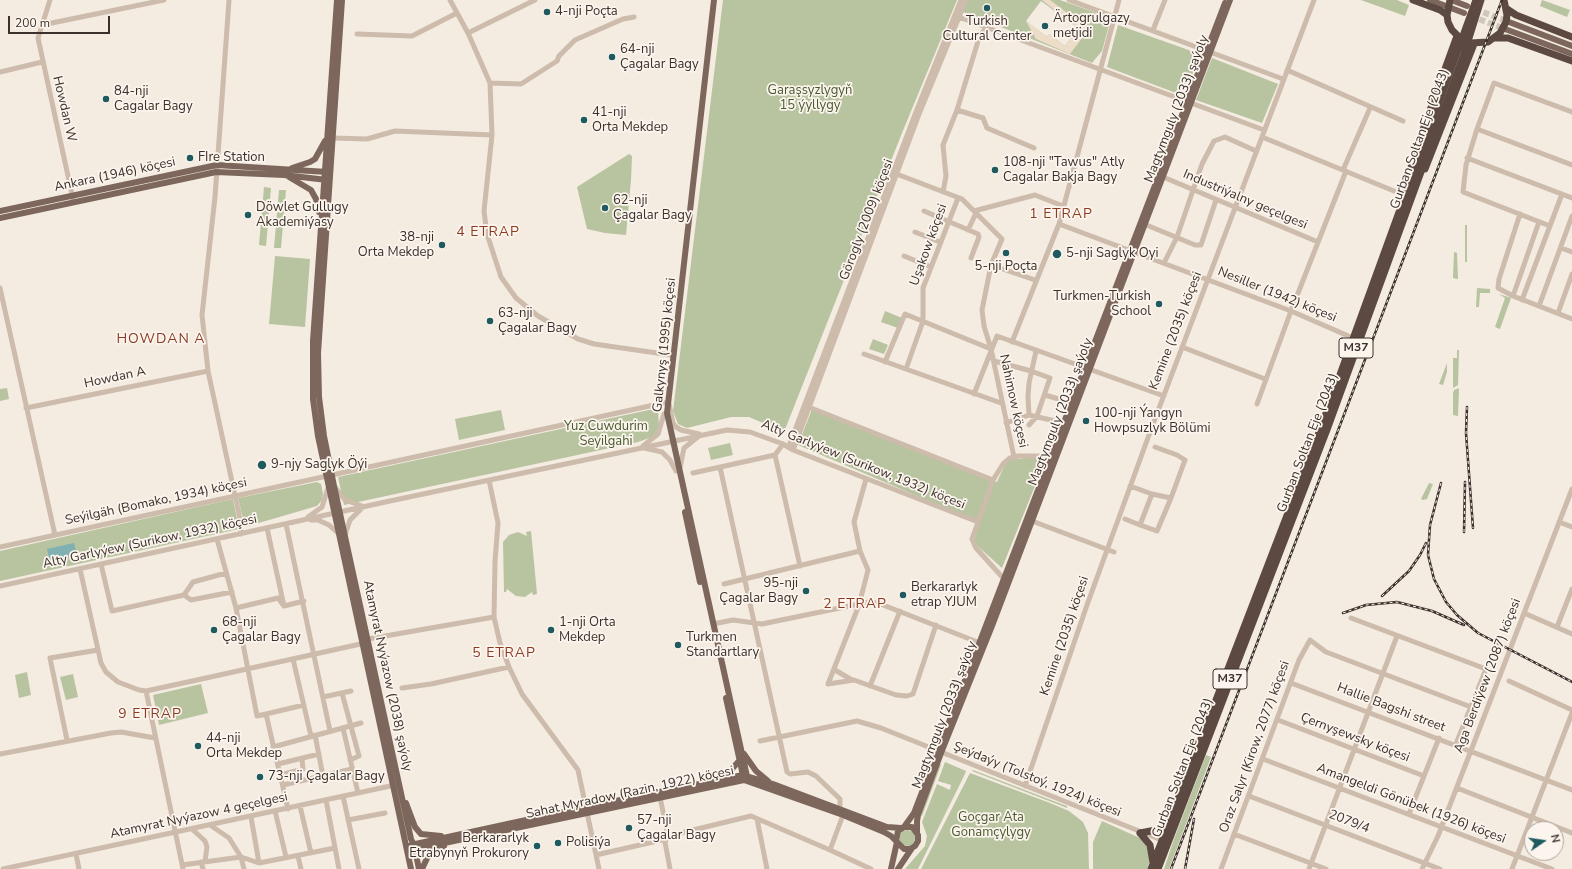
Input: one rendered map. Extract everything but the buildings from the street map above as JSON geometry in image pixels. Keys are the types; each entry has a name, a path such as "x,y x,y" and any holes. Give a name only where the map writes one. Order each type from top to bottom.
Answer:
{"highway":[{"path":"1413,0 1440,10 1447,15"},
{"path":"1451,0 1447,15 1452,30 1457,36 1474,44 1488,42 1495,38 1504,28 1507,8 1504,0"},
{"name":"Gurban Soltan Eje (2043)","path":"1155,868 1328,427 1476,0"},
{"name":"Gurban Soltan Eje (2043)","path":"1155,868 1163,854 1164,842 1170,819 1414,178 1464,54 1481,0"},
{"path":"1507,8 1516,15 1572,37"},
{"path":"1414,178 1412,160 1457,36"},
{"path":"1495,38 1508,38 1572,61"},
{"path":"1414,178 1428,166 1474,44"},
{"path":"1140,833 1156,830 1170,819"},
{"name":"Gurban Soltan Eje (2043)","path":"1140,833 1150,845 1155,868"}],"main road":[{"name":"Atamyrat Nyýazow (2038) şaýoly","path":"330,138 336,0"},
{"name":"Atamyrat Nyýazow (2038) şaýoly","path":"337,512 334,486 329,478 321,417 317,367 327,172 342,0"},
{"name":"Galkynyş (1995) köçesi","path":"671,441 667,401 671,355 713,0"},
{"name":"Galkynyş (1995) köçesi","path":"713,0 667,401 664,414 742,752 746,778"},
{"name":"Magtymguly (2033) şaýoly","path":"917,833 916,821 939,752 1004,579 1087,369 1226,0"},
{"name":"Magtymguly (2033) şaýoly","path":"1208,50 1230,0"},
{"path":"1430,0 1464,13"},
{"path":"1451,0 1467,6"},
{"path":"1509,22 1572,46"},
{"path":"1506,29 1572,54"},
{"name":"Magtymguly (2033) şaýoly","path":"1132,251 1162,178 1188,102"},
{"path":"285,172 315,159 330,138"},
{"name":"Ankara (1946) köçesi","path":"0,218 217,165 285,172 327,180"},
{"name":"Ankara (1946) köçesi","path":"0,211 216,172 327,172"},
{"path":"285,172 311,190 316,199 321,216"},
{"name":"Atamyrat Nyýazow (2038) şaýoly","path":"327,180 321,216 312,367 315,417 366,642 396,784 411,869"},
{"name":"Magtymguly (2033) şaýoly","path":"902,827 914,813 939,752 1032,520 1064,423 1087,369"},
{"name":"Galkynyş (1995) köçesi","path":"678,471 739,761 746,778"},
{"path":"742,752 756,771 773,784"},
{"path":"723,778 739,761"},
{"path":"407,848 587,810 723,778 746,778"},
{"name":"Sahat Myradow (Razin, 1922) köçesi","path":"587,810 660,797 746,778 773,784 842,812 884,832 896,841"},
{"name":"Sahat Myradow (Razin, 1922) köçesi","path":"746,778 886,826 902,827"},
{"name":"Atamyrat Nyýazow (2038) şaýoly","path":"396,784 419,869"},
{"path":"396,784 415,827 421,834 461,836"},
{"path":"891,869 897,833 902,827 912,827 917,833 918,841 898,869"},
{"path":"422,869 429,854 461,836"},
{"path":"896,841 904,849 912,848"}],"street":[{"path":"42,62 38,38 50,0"},
{"path":"42,25 164,0"},
{"path":"229,0 217,165 202,315 208,371 241,534"},
{"path":"450,0 468,32 490,83 492,135 484,211 486,230 498,272 515,297 538,316 578,339 594,344 671,355"},
{"path":"468,32 535,0"},
{"name":"Görogly (2009) köçesi","path":"791,448 895,174 957,16 961,0"},
{"name":"Görogly (2009) köçesi","path":"957,16 966,0"},
{"path":"1069,0 1154,30 1283,79"},
{"path":"1012,342 1058,224 1116,16 1119,0"},
{"path":"1154,30 1165,0"},
{"name":"Kemine (2035) köçesi","path":"1025,786 1130,486 1207,279 1314,0"},
{"path":"357,34 412,36 457,13"},
{"path":"957,16 1264,130"},
{"path":"490,83 521,84 557,61 559,56 575,40 623,19 634,17"},
{"path":"943,192 946,176 944,145 957,110 979,38 986,27"},
{"name":"Howdan W","path":"0,72 42,62 73,199"},
{"path":"1287,70 1370,108 1403,121"},
{"path":"1550,226 1463,192 1467,158 1476,129 1494,83 1572,112"},
{"path":"1257,404 1291,311 1370,108"},
{"path":"957,110 983,118 987,128 1034,148"},
{"path":"1476,129 1572,165"},
{"path":"330,138 367,140 395,131 492,135"},
{"path":"1164,263 1177,237 1202,164 1214,141 1225,137 1256,150"},
{"path":"1262,137 1394,191"},
{"path":"1467,158 1572,198"},
{"path":"895,174 962,199 975,212"},
{"name":"Industriýalny geçelgesi","path":"1162,178 1318,242"},
{"path":"1522,300 1562,194"},
{"path":"975,212 1035,195 1063,206"},
{"name":"Uşakow köçesi","path":"906,369 924,321 923,288 958,198"},
{"path":"1144,224 1195,245 1201,246 1216,200"},
{"path":"924,211 978,234 979,237 971,258"},
{"path":"968,230 975,212"},
{"name":"Nahimow köçesi","path":"975,212 1002,239 991,266 982,310 984,326 992,349 1001,404 1014,457"},
{"path":"1520,214 1499,279 1498,288 1522,300 1572,319"},
{"path":"1539,306 1572,216"},
{"path":"1513,296 1539,222"},
{"name":"Nesiller (1942) köçesi","path":"1058,224 1291,311 1353,338"},
{"path":"915,232 940,242"},
{"path":"1561,248 1572,252"},
{"path":"904,256 931,267"},
{"path":"991,266 1035,280"},
{"path":"1558,314 1572,274"},
{"path":"0,288 55,535"},
{"path":"885,362 905,314 992,349"},
{"path":"974,394 997,336 1164,396"},
{"path":"1182,347 1266,379"},
{"path":"1029,415 1028,396 1036,351"},
{"path":"864,354 1001,404"},
{"path":"994,361 1032,371 1050,378 1037,416 1029,425"},
{"name":"Howdan A","path":"26,408 208,371"},
{"path":"1045,395 1062,400"},
{"path":"667,401 675,425 681,430 702,435"},
{"name":"Seýilgäh (Bomako, 1934) köçesi","path":"0,547 234,496 329,478 667,401"},
{"path":"806,407 993,480"},
{"path":"641,447 658,434 664,414"},
{"path":"1006,423 1029,415 1064,423"},
{"name":"Alty Garlyýew (Surikow, 1932) köçesi","path":"0,586 337,512 722,431 744,431 783,444 866,479 978,522"},
{"path":"678,471 681,454 684,448 702,435"},
{"path":"693,473 775,455 783,444"},
{"path":"641,447 662,452 678,471"},
{"path":"1125,519 1158,530 1185,460 1177,455 1155,447"},
{"path":"775,455 800,566"},
{"path":"1004,579 972,539 993,480 1003,464 1014,457 1053,456"},
{"path":"720,467 787,772 792,774 808,772 816,776 840,799 842,812 830,850"},
{"name":"Alty Garlyýew (Surikow, 1932) köçesi","path":"304,520 322,507 328,493 329,478"},
{"path":"852,680 828,684 835,670 858,605 868,570 860,551 854,522 866,479"},
{"path":"489,480 498,523 495,561 494,617 500,643 509,667 522,694 578,770 599,869"},
{"path":"304,520 323,522 342,535 350,520 363,507 345,500 334,486"},
{"path":"1130,486 1152,494 1171,498"},
{"name":"Aga Berdiýew (2087) köçesi","path":"1422,869 1442,826 1457,788 1572,489"},
{"path":"1140,525 1152,494"},
{"path":"1032,520 1114,552"},
{"path":"1559,522 1572,527"},
{"path":"286,524 304,601 330,731"},
{"path":"267,528 284,606"},
{"path":"217,539 236,608 256,716 304,705"},
{"path":"724,584 860,551"},
{"path":"101,564 112,612 184,595 193,582 226,573"},
{"path":"80,569 101,663 106,672 118,682 139,690 146,690 366,642 494,617"},
{"path":"1557,627 1572,589"},
{"path":"184,595 190,600 232,592"},
{"path":"236,608 278,598 284,606"},
{"path":"284,606 304,601"},
{"path":"713,624 733,620 762,624 858,605 878,603 980,643"},
{"path":"870,686 900,611"},
{"path":"1524,612 1572,634"},
{"path":"1351,618 1486,670 1456,744"},
{"path":"835,670 852,680 902,697 913,694 936,626"},
{"path":"1309,869 1397,636"},
{"name":"Oraz Salyr (Kirow, 2077) köçesi","path":"1221,869 1306,644 1310,640 1326,652 1383,674"},
{"path":"67,740 50,658 98,650"},
{"path":"293,659 304,705 319,754 323,776"},
{"path":"402,688 431,684 509,667"},
{"path":"1383,674 1471,707"},
{"path":"1509,681 1572,712 1512,869"},
{"name":"Hallie Bagshi street","path":"1292,683 1456,744 1572,790"},
{"path":"146,690 182,867 203,862 242,857 259,863 335,848"},
{"path":"323,697 350,691"},
{"path":"342,693 359,756 350,760"},
{"path":"266,714 288,809"},
{"name":"Çernyşewsky köçesi","path":"1278,720 1424,776"},
{"name":"Şeýdaýy (Tolstoý, 1924) köçesi","path":"760,741 857,721 939,752 1164,842"},
{"path":"273,747 361,723"},
{"path":"343,728 358,792"},
{"path":"0,754 67,740 120,732 155,738"},
{"path":"1409,814 1439,738"},
{"path":"278,764 319,754"},
{"path":"280,775 303,769 302,759"},
{"name":"Amangeldi Gönübek (1926) köçesi","path":"1263,759 1552,869"},
{"path":"282,785 352,769"},
{"name":"Atamyrat Nyýazow 4 geçelgesi","path":"3,869 275,812 396,784"},
{"path":"1457,788 1572,833"},
{"path":"343,796 359,869"},
{"name":"2079/4","path":"1249,796 1440,869"},
{"path":"660,797 667,837 670,869"},
{"path":"326,800 339,869"},
{"path":"300,806 311,853"},
{"path":"275,812 286,858"},
{"path":"348,820 385,813"},
{"path":"596,855 751,816 757,820 830,850 871,869"},
{"path":"251,817 259,863"},
{"path":"757,820 767,869"},
{"path":"210,826 229,838 242,857 244,869"},
{"path":"192,829 205,841 207,847 203,862 203,869"},
{"path":"1234,834 1326,869"},
{"path":"76,854 79,869"},
{"path":"298,856 301,869"}],"green space":[{"name":"Garaşsyzlygyň 15 ýyllygy","path":"723,0 957,0 902,133 784,432 749,417 731,417 687,428 678,424 673,411"},
{"path":"968,0 1060,0 1111,18 1102,51 1092,63 963,12","holes":["1041,1 1078,28 1065,46 1049,34 1047,37 1026,21"]},
{"path":"1361,0 1397,0 1409,5 1405,16"},
{"path":"1542,0 1570,10 1567,17 1540,6"},
{"path":"1118,25 1200,54 1184,96 1107,67"},
{"path":"1212,58 1278,84 1262,123 1196,100"},
{"name":"62-nji Çagalar Bagy","path":"629,154 632,156 626,235 605,233 587,229 577,187"},
{"path":"264,187 271,188 266,246 259,245"},
{"path":"279,190 286,190 281,248 274,248"},
{"path":"1465,225 1467,225 1467,262 1465,262"},
{"path":"1454,252 1457,253 1458,279 1453,278"},
{"path":"275,256 310,259 305,327 269,324"},
{"path":"1477,288 1490,289 1490,293 1480,293 1479,307 1476,307"},
{"path":"1499,294 1511,298 1500,329 1495,327 1505,298"},
{"path":"885,311 902,318 898,328 881,322"},
{"path":"873,339 888,345 884,354 869,349"},
{"path":"1457,350 1459,350 1458,385 1453,388 1453,358 1457,358"},
{"path":"1447,363 1447,372 1443,385 1439,384"},
{"path":"7,388 9,399 0,401 0,389"},
{"path":"1459,388 1458,416 1453,415 1453,393 1454,390"},
{"name":"Yuz Cuwdurim Seyilgahi","path":"658,408 659,428 655,436 638,442 344,505 338,477"},
{"path":"812,409 997,482 1007,460 1047,456 1002,568 974,543 978,522 798,445"},
{"path":"501,410 505,430 459,440 455,419"},
{"path":"730,443 733,455 711,460 708,448"},
{"path":"317,482 321,484 323,494 322,500 317,506 245,527 238,498"},
{"path":"1429,483 1433,484 1427,499 1423,500 1421,499"},
{"path":"233,499 239,529 0,581 0,551"},
{"path":"531,531 537,594 533,595 532,592 525,597 516,596 507,589 506,592 504,592 503,542 509,535 518,532 527,536 526,532"},
{"path":"27,672 31,695 19,698 15,675"},
{"path":"73,674 78,697 66,700 60,677"},
{"path":"201,684 208,713 159,725 153,695"},
{"path":"1206,755 1211,757 1169,869 1164,869 1174,839"},
{"path":"945,762 966,771 918,869 905,869 925,846 927,836 922,822 937,784 950,790 951,785 938,781"},
{"path":"940,764 941,765 922,816 921,815"},
{"path":"973,770 1067,806 1067,808 972,771"},
{"name":"Goçgar Ata Gonamçylygy","path":"970,773 1069,811 1083,822 1088,833 1089,869 921,869"},
{"path":"1102,821 1142,839 1148,849 1150,860 1147,869 1093,869 1093,842"},
{"path":"904,830 910,830 915,835 913,844 910,846 904,846 899,841 899,835"}],"shaded area":[{"path":"1042,0 1050,0 1089,29 1070,54 1036,39 1026,21 1047,37 1049,34 1065,46 1078,28"}],"water":[{"path":"74,543 77,555 50,561 47,549"}],"tunnel":[{"path":"1475,9 1509,22"},
{"path":"1471,16 1505,29"}],"railway":[{"path":"1171,869 1502,0"},
{"path":"1467,407 1466,433 1473,528"},
{"path":"1464,532 1465,482"},
{"path":"1441,483 1430,525 1428,555 1434,579 1446,602 1457,615 1478,633 1572,682"},
{"path":"1382,596 1409,571 1426,543"},
{"path":"1343,613 1366,605 1397,602 1432,611 1464,625"},
{"path":"1185,869 1194,819"}],"place":[{"name":"Turkish Cultural Center","path":"987,8"},
{"name":"4-nji Poçta","path":"547,12"},
{"name":"Ärtogrulgazy metjidi","path":"1045,26"},
{"name":"64-nji Çagalar Bagy","path":"612,57"},
{"name":"84-nji Cagalar Bagy","path":"106,99"},
{"name":"41-nji Orta Mekdep","path":"584,120"},
{"name":"FIre Station","path":"190,158"},
{"name":"108-nji \"Tawus\" Atly Cagalar Bakja Bagy","path":"995,170"},
{"name":"62-nji Çagalar Bagy","path":"605,208"},
{"name":"Döwlet Gullugy Akademiýasy","path":"248,215"},
{"name":"38-nji Orta Mekdep","path":"442,245"},
{"name":"5-nji Poçta","path":"1006,253"},
{"name":"5-nji Saglyk Oyi","path":"1057,254"},
{"name":"Turkmen-Turkish School","path":"1159,304"},
{"name":"63-nji Çagalar Bagy","path":"490,321"},
{"name":"100-nji Ýangyn Howpsuzlyk Bölümi","path":"1086,421"},
{"name":"9-njy Saglyk Öýi","path":"262,465"},
{"name":"95-nji Çagalar Bagy","path":"806,591"},
{"name":"Berkararlyk etrap YJUM","path":"903,595"},
{"name":"68-nji Çagalar Bagy","path":"214,630"},
{"name":"1-nji Orta Mekdep","path":"551,630"},
{"name":"Turkmen Standartlary","path":"678,645"},
{"name":"44-nji Orta Mekdep","path":"198,746"},
{"name":"73-nji Çagalar Bagy","path":"260,777"},
{"name":"57-nji Çagalar Bagy","path":"629,828"},
{"name":"Polisiýa","path":"558,843"},
{"name":"Berkararlyk Etrabynyň Prokurory","path":"537,846"}],"district":[{"name":"1 ETRAP","path":"1061,215"},
{"name":"4 ETRAP","path":"488,233"},
{"name":"HOWDAN A","path":"161,340"},
{"name":"2 ETRAP","path":"855,605"},
{"name":"5 ETRAP","path":"504,654"},
{"name":"9 ETRAP","path":"150,715"}]}
